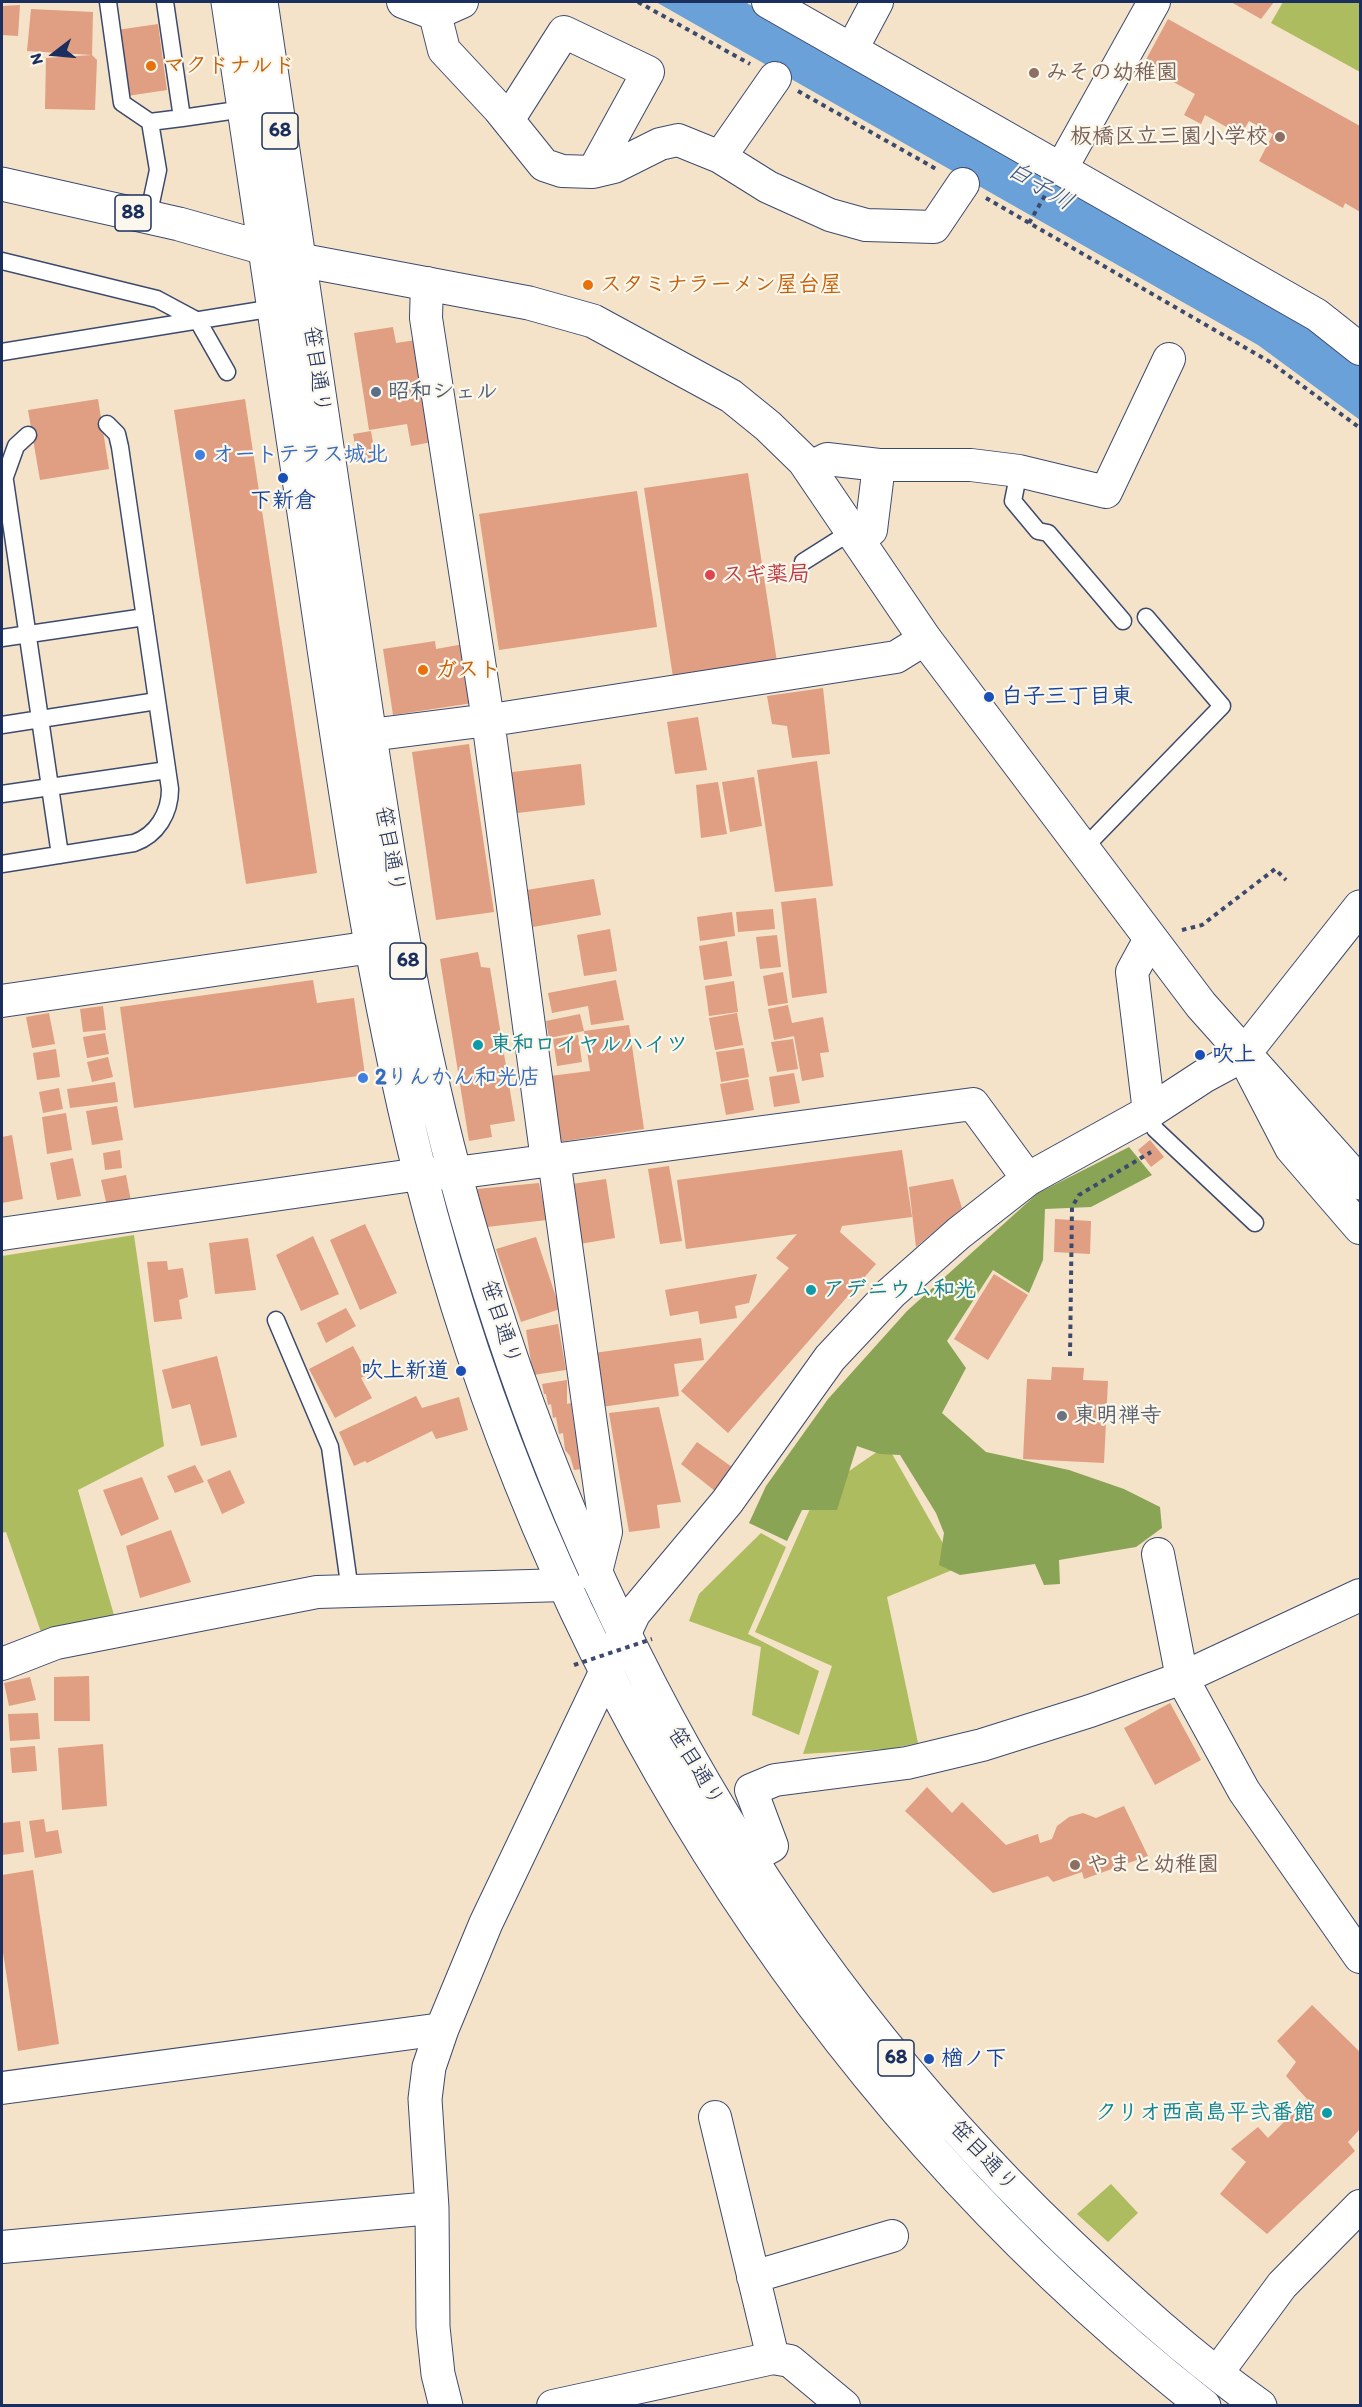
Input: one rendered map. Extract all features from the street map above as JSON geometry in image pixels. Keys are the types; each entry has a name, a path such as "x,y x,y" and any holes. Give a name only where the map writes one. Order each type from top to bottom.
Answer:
{"main road":[{"name":"笹目通り","path":"228,2 337,740 372,947 420,1174 468,1334 521,1483 580,1581 637,1637 661,1711 750,1858 850,2001 949,2120 1018,2195 1092,2266 1217,2373 1260,2406"},
{"name":"笹目通り","path":"261,2 370,735 405,942 428,1059 455,1173 606,1671 669,1789 730,1889 790,1977 854,2060 923,2141 996,2220 1114,2331 1204,2406"},
{"name":"88","path":"2,184 264,246 300,260"},
{"path":"300,260 529,303 593,321 730,396 768,426 809,468 925,639 1152,942 1243,1055 1360,1183"},
{"path":"446,2406 438,2374 433,2327 432,2208 425,2099 429,2067 442,2028 486,1923 606,1671 637,1637 634,1613 727,1502 830,1358 891,1293 958,1233 1028,1179 1149,1112 1204,1076 1243,1055 1360,907"}],"street":[{"path":"403,2 448,8 444,50 508,120 544,165 562,171 593,172 614,167 660,144 678,140 720,157 768,187 830,215 866,225 934,227 963,184"},
{"path":"768,2 1317,315 1360,349"},
{"path":"852,49 877,2"},
{"path":"1061,169 1154,2"},
{"path":"508,120 564,32 648,72 593,172"},
{"path":"720,157 775,78"},
{"path":"2,1664 56,1643 317,1592 580,1581 606,1532 550,1160 488,720 426,318 426,283"},
{"path":"809,468 827,459 879,465 971,465 1019,471 1106,492 1169,359"},
{"path":"856,535 871,530 879,465"},
{"path":"370,735 488,720 897,657 925,639"},
{"path":"1149,1112 1132,972 1152,942"},
{"path":"2,1001 372,947"},
{"path":"1243,1055 1291,1148 1360,1228"},
{"path":"2,1234 420,1174 455,1173 973,1104 1028,1179"},
{"path":"1158,1554 1182,1678 1244,1791 1360,1957"},
{"path":"750,1858 772,1846 751,1790 775,1780 907,1763 982,1745 1090,1711 1182,1678 1360,1595"},
{"path":"2,2088 442,2028"},
{"path":"715,2117 772,2358"},
{"path":"1217,2373 1282,2285 1360,2206"},
{"path":"2,2247 432,2208"},
{"path":"753,2277 892,2236"},
{"path":"553,2406 772,2358 790,2361 844,2406"}],"lane":[{"path":"108,2 122,103 150,122 244,109"},
{"path":"165,2 182,118"},
{"path":"148,217 158,170 150,122"},
{"path":"2,261 158,299 198,321 227,372"},
{"path":"2,352 274,308"},
{"path":"2,864 123,846 143,840 159,825 168,809 170,789 120,447 117,434 107,424"},
{"path":"28,435 16,446 3,483 28,634 60,855"},
{"path":"1019,471 1013,501 1038,531 1048,533 1124,621"},
{"path":"803,562 856,535"},
{"path":"2,638 145,617"},
{"path":"1083,849 1222,706 1146,617"},
{"path":"2,725 157,701"},
{"path":"2,794 167,770"},
{"path":"1149,1112 1155,1129 1255,1223"},
{"path":"276,1320 330,1447 350,1591"}],"path":[{"path":"638,2 963,184 1270,362 1360,428"},
{"path":"1152,942 1166,934 1202,925 1275,869 1286,880"},
{"path":"1070,1356 1072,1207 1079,1195 1137,1163 1153,1151"},
{"path":"574,1665 637,1637"}],"green space":[{"path":"1283,2 1360,2 1360,72 1271,23"},
{"path":"1129,1147 1152,1175 1091,1207 1045,1209 1043,1260 1029,1293 993,1270 947,1341 966,1368 942,1413 986,1452 1069,1470 1124,1489 1160,1507 1162,1528 1136,1547 1059,1560 1060,1584 1044,1585 1035,1564 960,1575 939,1565 944,1533 936,1513 900,1455 880,1454 857,1446 837,1510 802,1510 787,1541 749,1523 766,1486 828,1399 907,1311 1038,1193"},
{"path":"134,1235 164,1446 78,1490 114,1615 41,1632 6,1532 2,1533 2,1256"},
{"path":"887,1445 957,1568 887,1597 918,1743 890,1749 803,1754 832,1666 755,1632 817,1493"},
{"path":"761,1533 786,1547 748,1634 819,1671 799,1735 752,1715 761,1647 689,1621 699,1594"},
{"path":"1111,2184 1138,2213 1108,2242 1077,2214"}],"water":[{"name":"白子川","path":"656,2 745,2 1187,251 1276,304 1360,362 1360,420 1258,345"}],"building":[{"path":"1231,2 1274,2 1261,19"},
{"path":"20,5 18,36 2,35 2,6"},
{"path":"31,9 93,12 92,55 27,51"},
{"path":"1168,19 1360,126 1360,212 1345,203 1343,208 1259,161 1273,134 1249,121 1241,135 1205,115 1201,124 1184,115 1195,94 1143,65"},
{"path":"158,24 167,90 127,96 117,30"},
{"path":"92,55 97,60 95,110 45,109 46,58"},
{"path":"393,327 396,343 416,340 432,442 411,446 407,424 369,430 354,333"},
{"path":"98,399 109,469 40,480 28,410"},
{"path":"245,399 317,873 246,884 174,410"},
{"path":"371,431 376,460 358,462 353,434"},
{"name":"スギ薬局","path":"748,473 777,662 673,677 644,488"},
{"path":"637,491 657,627 499,650 479,514"},
{"path":"435,641 436,649 464,644 473,703 393,715 383,649"},
{"path":"823,688 830,754 792,758 787,726 772,724 767,696"},
{"path":"698,717 707,770 675,774 667,722"},
{"path":"469,744 494,912 436,920 412,752"},
{"path":"817,761 833,886 775,892 757,770"},
{"path":"581,764 585,805 509,814 504,773"},
{"path":"754,777 762,826 730,832 722,782"},
{"path":"718,782 727,834 701,838 696,785"},
{"path":"594,879 601,915 533,927 527,890"},
{"path":"816,898 827,993 792,998 781,902"},
{"path":"773,909 775,929 738,932 736,912"},
{"path":"732,912 735,936 700,941 697,917"},
{"path":"610,929 617,971 584,976 577,935"},
{"path":"777,935 781,967 760,969 756,937"},
{"path":"727,941 732,976 704,980 699,946"},
{"name":"東和ロイヤルハイツ","path":"478,952 481,967 490,968 515,1121 490,1125 492,1137 469,1141 440,959"},
{"path":"783,972 788,1003 768,1006 763,976"},
{"path":"313,980 317,1003 354,998 365,1075 134,1108 120,1007"},
{"path":"616,980 624,1020 591,1025 588,1006 552,1013 548,993"},
{"path":"734,981 738,1012 709,1016 705,986"},
{"path":"788,1005 792,1023 823,1017 829,1052 820,1053 824,1077 802,1081 794,1036 774,1040 768,1009"},
{"path":"103,1006 106,1030 83,1032 80,1009"},
{"path":"49,1013 55,1044 32,1048 26,1017"},
{"path":"737,1013 743,1045 715,1050 709,1018"},
{"path":"580,1014 584,1031 549,1038 546,1021"},
{"path":"629,1025 644,1129 559,1142 550,1076 590,1071 584,1031"},
{"path":"105,1033 109,1054 87,1058 83,1037"},
{"path":"578,1035 582,1062 557,1066 553,1039"},
{"path":"793,1039 798,1069 777,1072 771,1042"},
{"path":"744,1048 749,1077 721,1082 716,1052"},
{"path":"56,1049 60,1077 37,1080 33,1053"},
{"path":"108,1057 113,1077 92,1082 87,1062"},
{"path":"794,1073 800,1103 774,1107 769,1077"},
{"path":"748,1079 754,1110 726,1115 720,1084"},
{"path":"115,1082 118,1102 70,1108 67,1089"},
{"path":"59,1088 63,1109 43,1113 39,1092"},
{"path":"117,1106 123,1140 92,1145 86,1111"},
{"path":"66,1113 72,1150 47,1154 42,1117"},
{"path":"12,1135 23,1199 2,1203 2,1137"},
{"path":"1150,1140 1164,1157 1151,1167 1138,1150"},
{"path":"120,1150 122,1168 105,1170 103,1153"},
{"name":"アデニウム和光","path":"902,1150 912,1217 842,1226 840,1232 876,1264 728,1433 681,1391 789,1268 776,1258 797,1234 686,1249 677,1180"},
{"path":"73,1158 81,1196 57,1200 50,1163"},
{"path":"669,1166 682,1241 660,1244 648,1169"},
{"path":"126,1175 131,1201 107,1206 101,1180"},
{"path":"606,1179 615,1238 574,1245 565,1185"},
{"path":"953,1179 962,1208 916,1247 909,1187"},
{"path":"539,1183 547,1220 487,1227 477,1189"},
{"path":"1055,1219 1091,1221 1090,1254 1054,1252"},
{"path":"365,1224 397,1293 360,1310 330,1240"},
{"path":"313,1236 339,1294 301,1311 276,1255"},
{"path":"536,1237 560,1309 521,1322 496,1249"},
{"path":"248,1238 256,1290 215,1294 209,1243"},
{"path":"167,1261 168,1270 183,1268 188,1297 179,1300 182,1319 154,1322 147,1262"},
{"path":"757,1274 749,1303 735,1306 737,1318 700,1324 698,1311 670,1316 665,1290"},
{"path":"994,1274 1028,1295 988,1360 954,1339"},
{"path":"346,1308 356,1326 326,1343 317,1323"},
{"path":"558,1324 566,1370 533,1375 526,1330"},
{"path":"701,1338 704,1360 674,1364 679,1396 594,1408 587,1354"},
{"path":"353,1346 368,1374 361,1378 372,1398 335,1418 309,1369"},
{"path":"217,1356 237,1437 201,1446 190,1404 172,1409 162,1370"},
{"path":"1052,1367 1084,1368 1083,1380 1108,1381 1104,1463 1023,1459 1027,1379 1051,1380"},
{"path":"567,1380 567,1404 571,1403 575,1432 578,1431 583,1469 574,1470 570,1456 565,1450 563,1433 559,1434 556,1417 553,1418 551,1404 548,1405 542,1384"},
{"path":"416,1396 422,1408 459,1397 468,1430 436,1439 432,1431 367,1463 365,1461 354,1466 339,1432"},
{"path":"659,1407 681,1502 657,1505 660,1528 629,1532 609,1413"},
{"path":"697,1442 732,1467 715,1491 681,1464"},
{"path":"195,1465 204,1482 175,1493 167,1476"},
{"path":"230,1470 245,1503 222,1514 207,1480"},
{"path":"142,1477 159,1519 121,1536 103,1490"},
{"path":"171,1530 191,1582 140,1598 126,1546"},
{"path":"89,1676 90,1721 54,1721 54,1677"},
{"path":"30,1677 36,1700 9,1706 4,1683"},
{"path":"1170,1703 1201,1760 1155,1785 1124,1728"},
{"path":"38,1713 40,1739 10,1741 8,1714"},
{"path":"103,1744 107,1806 62,1810 58,1748"},
{"path":"35,1746 37,1771 12,1773 10,1748"},
{"path":"927,1787 952,1813 962,1802 1006,1845 1038,1834 1040,1843 1052,1839 1057,1826 1069,1817 1083,1813 1096,1818 1124,1806 1148,1856 1084,1879 1082,1872 1053,1882 1048,1876 993,1893 905,1811"},
{"path":"44,1819 46,1832 58,1830 62,1853 35,1858 29,1821"},
{"path":"20,1821 24,1852 2,1855 2,1823"},
{"path":"33,1870 59,2044 18,2051 2,1946 2,1875"},
{"name":"クリオ西高島平弐番館","path":"1312,2005 1360,2052 1360,2129 1348,2142 1355,2151 1267,2234 1220,2194 1246,2162 1231,2149 1258,2127 1268,2138 1307,2099 1286,2076 1296,2062 1277,2041"}],"place":[{"name":"マクドナルド","path":"151,66"},
{"name":"みその幼稚園","path":"1034,73"},
{"name":"板橋区立三園小学校","path":"1280,137"},
{"name":"スタミナラーメン屋台屋","path":"588,285"},
{"name":"昭和シェル","path":"376,392"},
{"name":"オートテラス城北","path":"200,455"},
{"name":"下新倉","path":"283,478"},
{"name":"スギ薬局","path":"710,575"},
{"name":"ガスト","path":"423,670"},
{"name":"白子三丁目東","path":"989,697"},
{"name":"東和ロイヤルハイツ","path":"478,1045"},
{"name":"吹上","path":"1200,1055"},
{"name":"2りんかん和光店","path":"363,1078"},
{"name":"アデニウム和光","path":"811,1290"},
{"name":"吹上新道","path":"461,1371"},
{"name":"東明禅寺","path":"1062,1416"},
{"name":"やまと幼稚園","path":"1075,1865"},
{"name":"楢ノ下","path":"929,2059"},
{"name":"クリオ西高島平弐番館","path":"1327,2113"}]}
